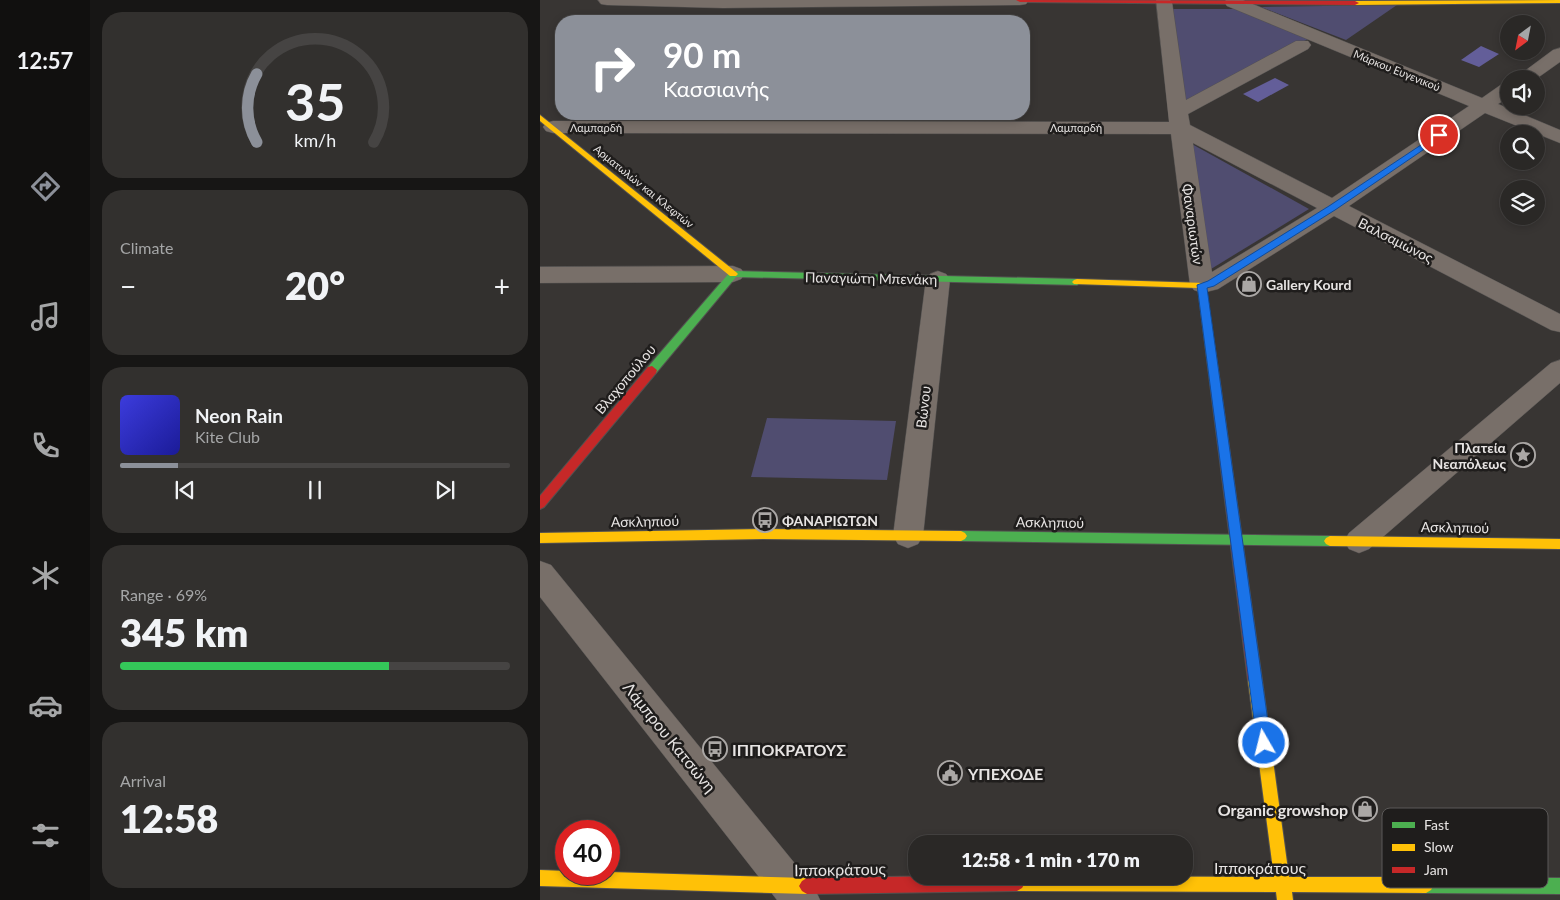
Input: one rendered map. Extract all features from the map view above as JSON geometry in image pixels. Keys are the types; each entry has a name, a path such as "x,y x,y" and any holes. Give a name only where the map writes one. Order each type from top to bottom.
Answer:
{"street":[{"path":"607,0 721,2 1020,0 1163,2 1560,1"},
{"path":"721,2 743,15"},
{"name":"Φαναριωτών","path":"1163,2 1285,900"},
{"name":"Μάρκου Ευγενικού","path":"1233,2 1560,137"},
{"path":"1179,120 1302,45"},
{"path":"1536,70 1560,54"},
{"path":"1202,285 1210,284 1332,208 1500,94"},
{"path":"918,120 928,126"},
{"name":"Λαμπαρδή","path":"546,122 928,126 1179,120"},
{"name":"Βαλσαμώνος","path":"1179,120 1332,208 1560,324"},
{"name":"Αρματωλών και Κλεφτών","path":"546,122 733,274"},
{"name":"Παναγιώτη Μπενάκη","path":"540,275 733,274 1202,285"},
{"name":"Βλαχοπούλου","path":"540,504 733,274"},
{"name":"Βώνου","path":"908,536 938,279"},
{"path":"1358,541 1560,369"},
{"name":"Ασκληπιού","path":"540,538 763,534 1560,544"},
{"name":"Λάμπρου Κατσώνη","path":"540,574 795,893"},
{"name":"Ιπποκράτους","path":"540,878 795,893 997,883 1382,884"}],"shaded area":[{"path":"1397,5 1346,40 1261,7"},
{"path":"1171,9 1235,9 1308,39 1183,105"},
{"path":"1481,46 1499,54 1479,67 1461,60"},
{"path":"1275,78 1289,85 1258,102 1243,94"},
{"path":"1190,143 1309,209 1211,269"},
{"path":"767,418 896,421 887,480 751,477"}],"traffic: fast":[{"path":"733,274 1077,282"},
{"path":"652,370 733,274"},
{"path":"961,536 1330,541"},
{"path":"1548,886 1560,886"}],"traffic: slow":[{"path":"1355,3 1560,1"},
{"path":"540,117 733,274"},
{"path":"1077,282 1202,285 1215,383"},
{"path":"540,538 763,534 961,536"},
{"path":"1330,541 1560,544"},
{"path":"1255,680 1285,900"},
{"path":"540,878 807,886"},
{"path":"1193,884 1382,885"}],"traffic: jam":[{"path":"1020,0 1355,3"},
{"path":"540,504 652,370"},
{"path":"1215,383 1255,680"},
{"path":"807,886 908,885"}],"place":[{"name":"Gallery Kourd","path":"1249,284"},
{"name":"Πλατεία Νεαπόλεως","path":"1523,455"},
{"name":"ΦΑΝΑΡΙΩΤΩΝ","path":"765,520"},
{"name":"ΙΠΠΟΚΡΑΤΟΥΣ","path":"715,749"},
{"name":"ΥΠΕΧΟΔΕ","path":"950,773"},
{"name":"Organic growshop","path":"1365,809"}],"route":[{"path":"1264,743 1202,285 1210,284 1332,208 1439,135"}]}
